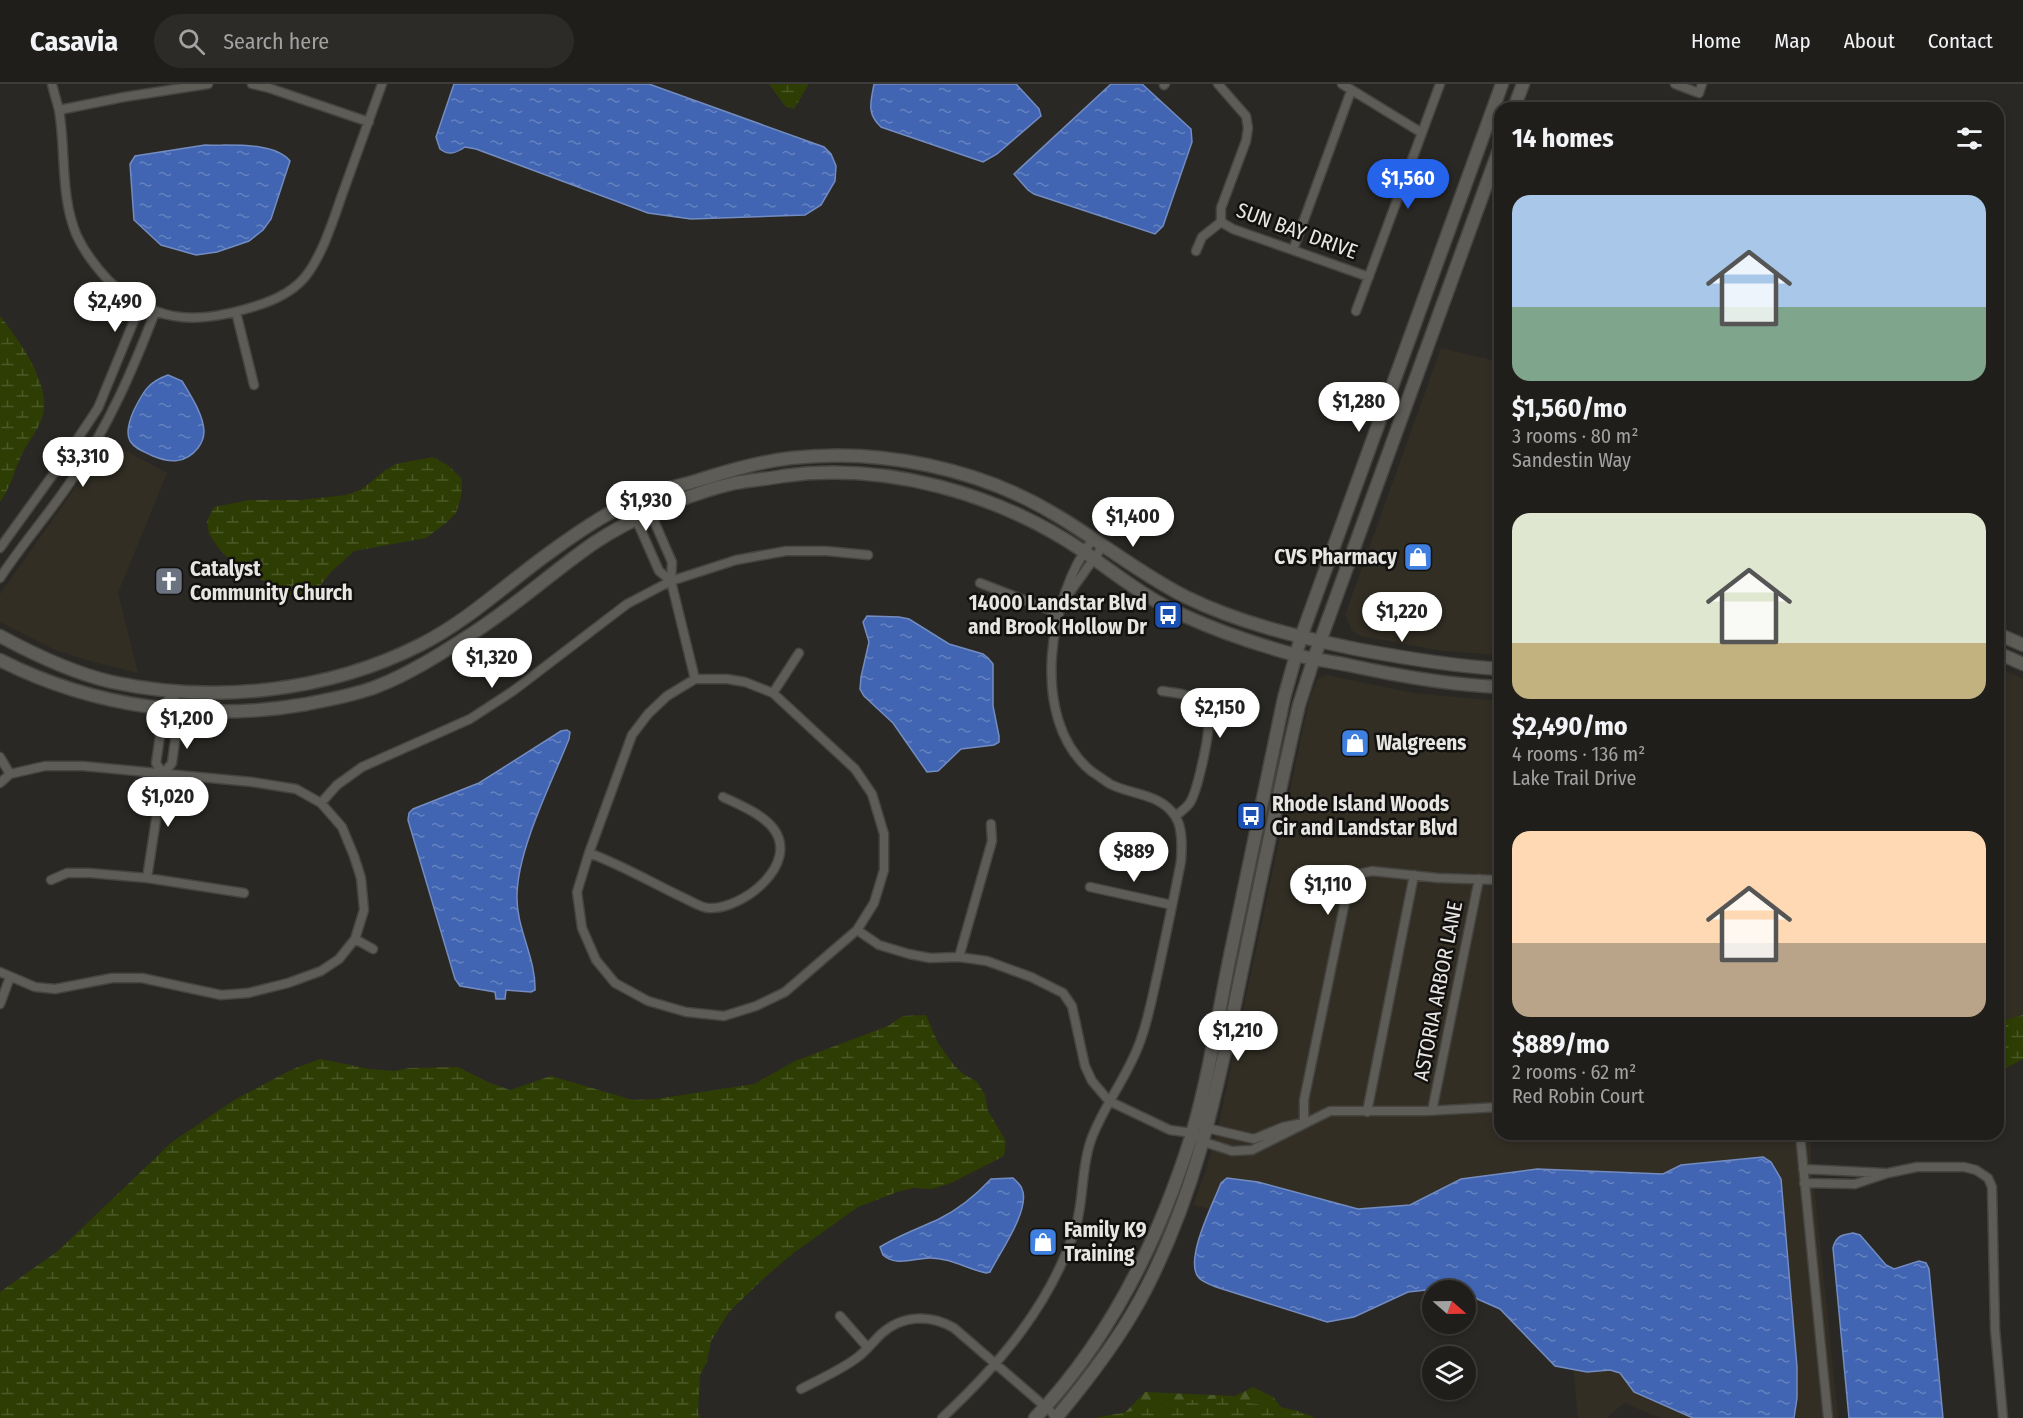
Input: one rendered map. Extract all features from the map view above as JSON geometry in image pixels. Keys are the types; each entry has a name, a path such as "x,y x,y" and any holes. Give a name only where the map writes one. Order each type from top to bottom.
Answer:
{"main road":[{"path":"1495,102 1502,84"},
{"path":"1516,102 1523,84"},
{"path":"1035,1418 1046,1407 1103,1331 1127,1290 1162,1219 1192,1133 1284,698 1300,637 1494,106"},
{"path":"1057,1417 1100,1362 1140,1299 1175,1224 1204,1142 1299,705 1320,641 1494,164"},
{"path":"1399,368 1418,374"},
{"path":"0,636 40,656 89,675 112,682 172,691 228,693 273,690 326,679 369,666 421,645 463,619 579,532 643,496 733,469 790,458 845,455 911,462 980,480 1027,499 1186,597 1242,620 1300,637 1406,659 1461,667 1494,669"},
{"path":"0,660 29,675 69,688 109,699 179,711 277,709 333,699 378,686 430,659 472,634 597,541 651,513 684,499 734,484 790,475 845,473 905,479 970,495 1021,515 1083,552 1137,590 1181,615 1230,634 1295,655 1384,673 1462,685 1494,687"},
{"path":"2004,637 2023,645"},
{"path":"2004,656 2023,664"}],"street":[{"path":"52,84 59,111 68,204 77,235 92,264 140,306 155,312 184,318 204,318 236,312 278,299 305,277 325,242 382,84"},
{"path":"59,111 124,97 208,84"},
{"path":"252,84 369,122"},
{"name":"SUN BAY DRIVE","path":"1218,84 1246,116 1248,128 1246,141 1221,207 1221,222 1233,229 1369,277"},
{"path":"1342,84 1422,133"},
{"path":"1356,311 1440,84"},
{"path":"1675,84 1700,88"},
{"path":"1293,250 1351,91"},
{"path":"1196,251 1202,237 1221,222"},
{"path":"0,548 98,408 140,306"},
{"path":"0,578 72,480 111,415 130,377 155,312"},
{"path":"236,312 254,385"},
{"path":"114,370 130,377"},
{"path":"643,496 672,562 671,581 695,679"},
{"path":"629,503 659,571 671,581"},
{"path":"942,1418 1019,1336 1046,1296 1065,1257 1077,1223 1084,1163 1090,1143 1138,1047 1148,1019 1182,852 1176,816 1158,800 1111,784 1090,770 1072,749 1059,724 1053,696 1052,654 1058,613 1083,552 1098,542"},
{"path":"1058,613 1094,560 1098,542"},
{"path":"321,803 337,784 362,767 470,719 513,691 627,604 671,581 736,560 786,550 826,550 868,555"},
{"path":"980,583 1058,613"},
{"path":"773,693 799,653"},
{"path":"695,679 727,679 746,682 773,693 855,769 872,794 884,834 884,870 874,903 857,930 785,992 756,1006 724,1017 686,1012 648,1001 615,983 596,960 582,928 577,892 633,735 648,714 667,696 695,679"},
{"path":"163,774 156,763 164,709 172,691"},
{"path":"147,878 163,774 172,763 179,711 172,691"},
{"path":"1162,692 1183,694 1194,699 1202,708 1208,722 1196,788 1190,803 1176,816"},
{"path":"0,757 10,774"},
{"path":"0,783 10,774 45,766 82,766 252,782 296,789 321,803 342,827 361,878 364,910 355,939 339,959 321,971 288,983 248,993 221,995 142,978 112,978 55,989 35,987 0,972"},
{"path":"589,853 615,863 651,883 706,908 724,908 743,900 772,874 779,860 780,843 773,828 756,814 723,797"},
{"path":"959,957 992,841 991,824"},
{"path":"1304,1123 1304,1100 1348,887 1354,875 1372,871 1494,880"},
{"path":"51,880 67,873 90,873 147,878 244,893"},
{"path":"1367,1112 1414,875"},
{"name":"ASTORIA ARBOR LANE","path":"1432,1111 1479,879"},
{"path":"1090,888 1172,905"},
{"path":"857,930 879,945 909,954 930,958 959,957 987,961 1031,977 1063,993 1072,1006 1085,1066 1092,1081 1109,1101 1170,1130 1192,1133 1207,1128 1254,1139 1283,1127 1304,1123"},
{"path":"355,939 373,949"},
{"path":"0,1004 10,977"},
{"path":"1192,1133 1204,1142 1232,1150 1252,1150 1330,1111 1432,1111 1494,1105"},
{"path":"1801,1140 1828,1418"},
{"path":"1804,1183 1855,1184 1888,1173 1917,1167 1964,1167 1976,1170 1988,1178 1992,1187 1995,1329 2003,1418"},
{"path":"1803,1169 1888,1173"},
{"path":"1841,1170 1841,1184"},
{"path":"1127,1290 1140,1299"},
{"path":"840,1316 868,1348"},
{"path":"801,1389 851,1362 898,1322 913,1318 927,1318 954,1328 1057,1417"}],"shaded area":[{"path":"1441,348 1494,361 1494,655 1442,651 1360,636 1352,631 1345,615"},
{"path":"108,441 167,473 118,593 138,673 53,649 0,622 0,594"},
{"path":"2004,670 2023,679 2023,1037 2004,1040"},
{"path":"1326,675 1414,693 1494,700 1494,1140 1811,1140 1838,1418 1660,1418 1624,1403 1607,1418 1578,1418 1566,1291 1193,1205 1207,1167 1219,1123 1310,696 1317,680"}],"green space":[{"path":"769,84 809,84 794,109 785,106"},
{"path":"0,316 32,363 38,376 44,403 39,425 23,452 0,502"},
{"path":"433,457 449,466 462,479 461,497 456,513 426,538 354,551 331,572 310,598 278,593 267,582 235,565 220,550 209,534 207,521 214,507 249,500 301,500 346,495 362,489 396,464"},
{"path":"926,1015 938,1043 953,1064 977,1082 985,1095 988,1111 1006,1141 1004,1156 951,1183 932,1189 913,1188 897,1192 858,1207 795,1252 764,1278 729,1312 711,1341 707,1362 700,1375 698,1413 700,1418 0,1418 0,1292 58,1251 172,1142 236,1099 293,1069 320,1059 370,1069 395,1071 409,1068 458,1067 510,1090 551,1076 633,1100 656,1099 754,1084 795,1061 888,1026 903,1016"},
{"path":"2023,1015 2023,1059 2004,1069 2004,1020"},
{"path":"1253,1387 1273,1397 1281,1407 1307,1418 1120,1418 1145,1392 1235,1396"},
{"path":"1224,1398 1281,1407 1315,1418 1094,1418 1193,1400"}],"water":[{"path":"454,84 649,84 824,147 831,154 836,166 835,181 821,205 805,215 691,219 648,213 476,149 465,147 456,152 443,151 436,137"},
{"path":"874,84 1016,84 1039,109 1041,116 997,154 983,162 881,127 871,112"},
{"path":"1111,84 1142,84 1191,129 1192,142 1163,226 1155,234 1034,194 1014,174"},
{"path":"205,145 262,147 283,155 290,161 271,219 263,230 249,241 217,252 196,255 161,245 134,220 130,164 135,156"},
{"path":"168,375 182,381 199,412 204,431 198,448 188,457 177,461 159,458 140,450 132,444 128,434 131,417 143,393 151,384"},
{"path":"867,616 909,619 949,644 983,654 988,658 993,664 993,706 999,742 994,745 961,749 938,771 927,772 893,723 864,696 860,689 869,642 863,622"},
{"path":"561,731 570,732 569,739 529,837 519,878 518,908 532,966 535,990 531,992 506,990 505,999 496,999 495,992 460,986 455,979 408,820 409,813 413,809 479,783"},
{"path":"1763,1157 1771,1162 1781,1179 1797,1367 1797,1398 1794,1418 1693,1418 1634,1392 1620,1373 1610,1370 1587,1372 1555,1366 1500,1309 1476,1298 1476,1280 1422,1280 1422,1290 1408,1292 1354,1317 1327,1322 1216,1287 1199,1278 1195,1270 1197,1245 1201,1231 1221,1183 1227,1178 1258,1182 1358,1209 1410,1205 1461,1179 1537,1169 1663,1174 1681,1165"},
{"path":"1013,1178 1022,1189 1024,1198 1022,1208 1013,1231 990,1272 986,1273 938,1258 894,1261 883,1255 880,1247 953,1211 991,1179"},
{"path":"1853,1233 1860,1235 1886,1265 1894,1269 1919,1261 1926,1263 1929,1269 1943,1418 1849,1418 1833,1248 1840,1237"}],"place":[{"name":"CVS Pharmacy","path":"1418,557"},
{"name":"Catalyst Community Church","path":"169,581"},
{"name":"14000 Landstar Blvd and Brook Hollow Dr","path":"1168,615"},
{"name":"Walgreens","path":"1355,743"},
{"name":"Rhode Island Woods Cir and Landstar Blvd","path":"1251,816"},
{"name":"Family K9 Training","path":"1043,1242"}]}
